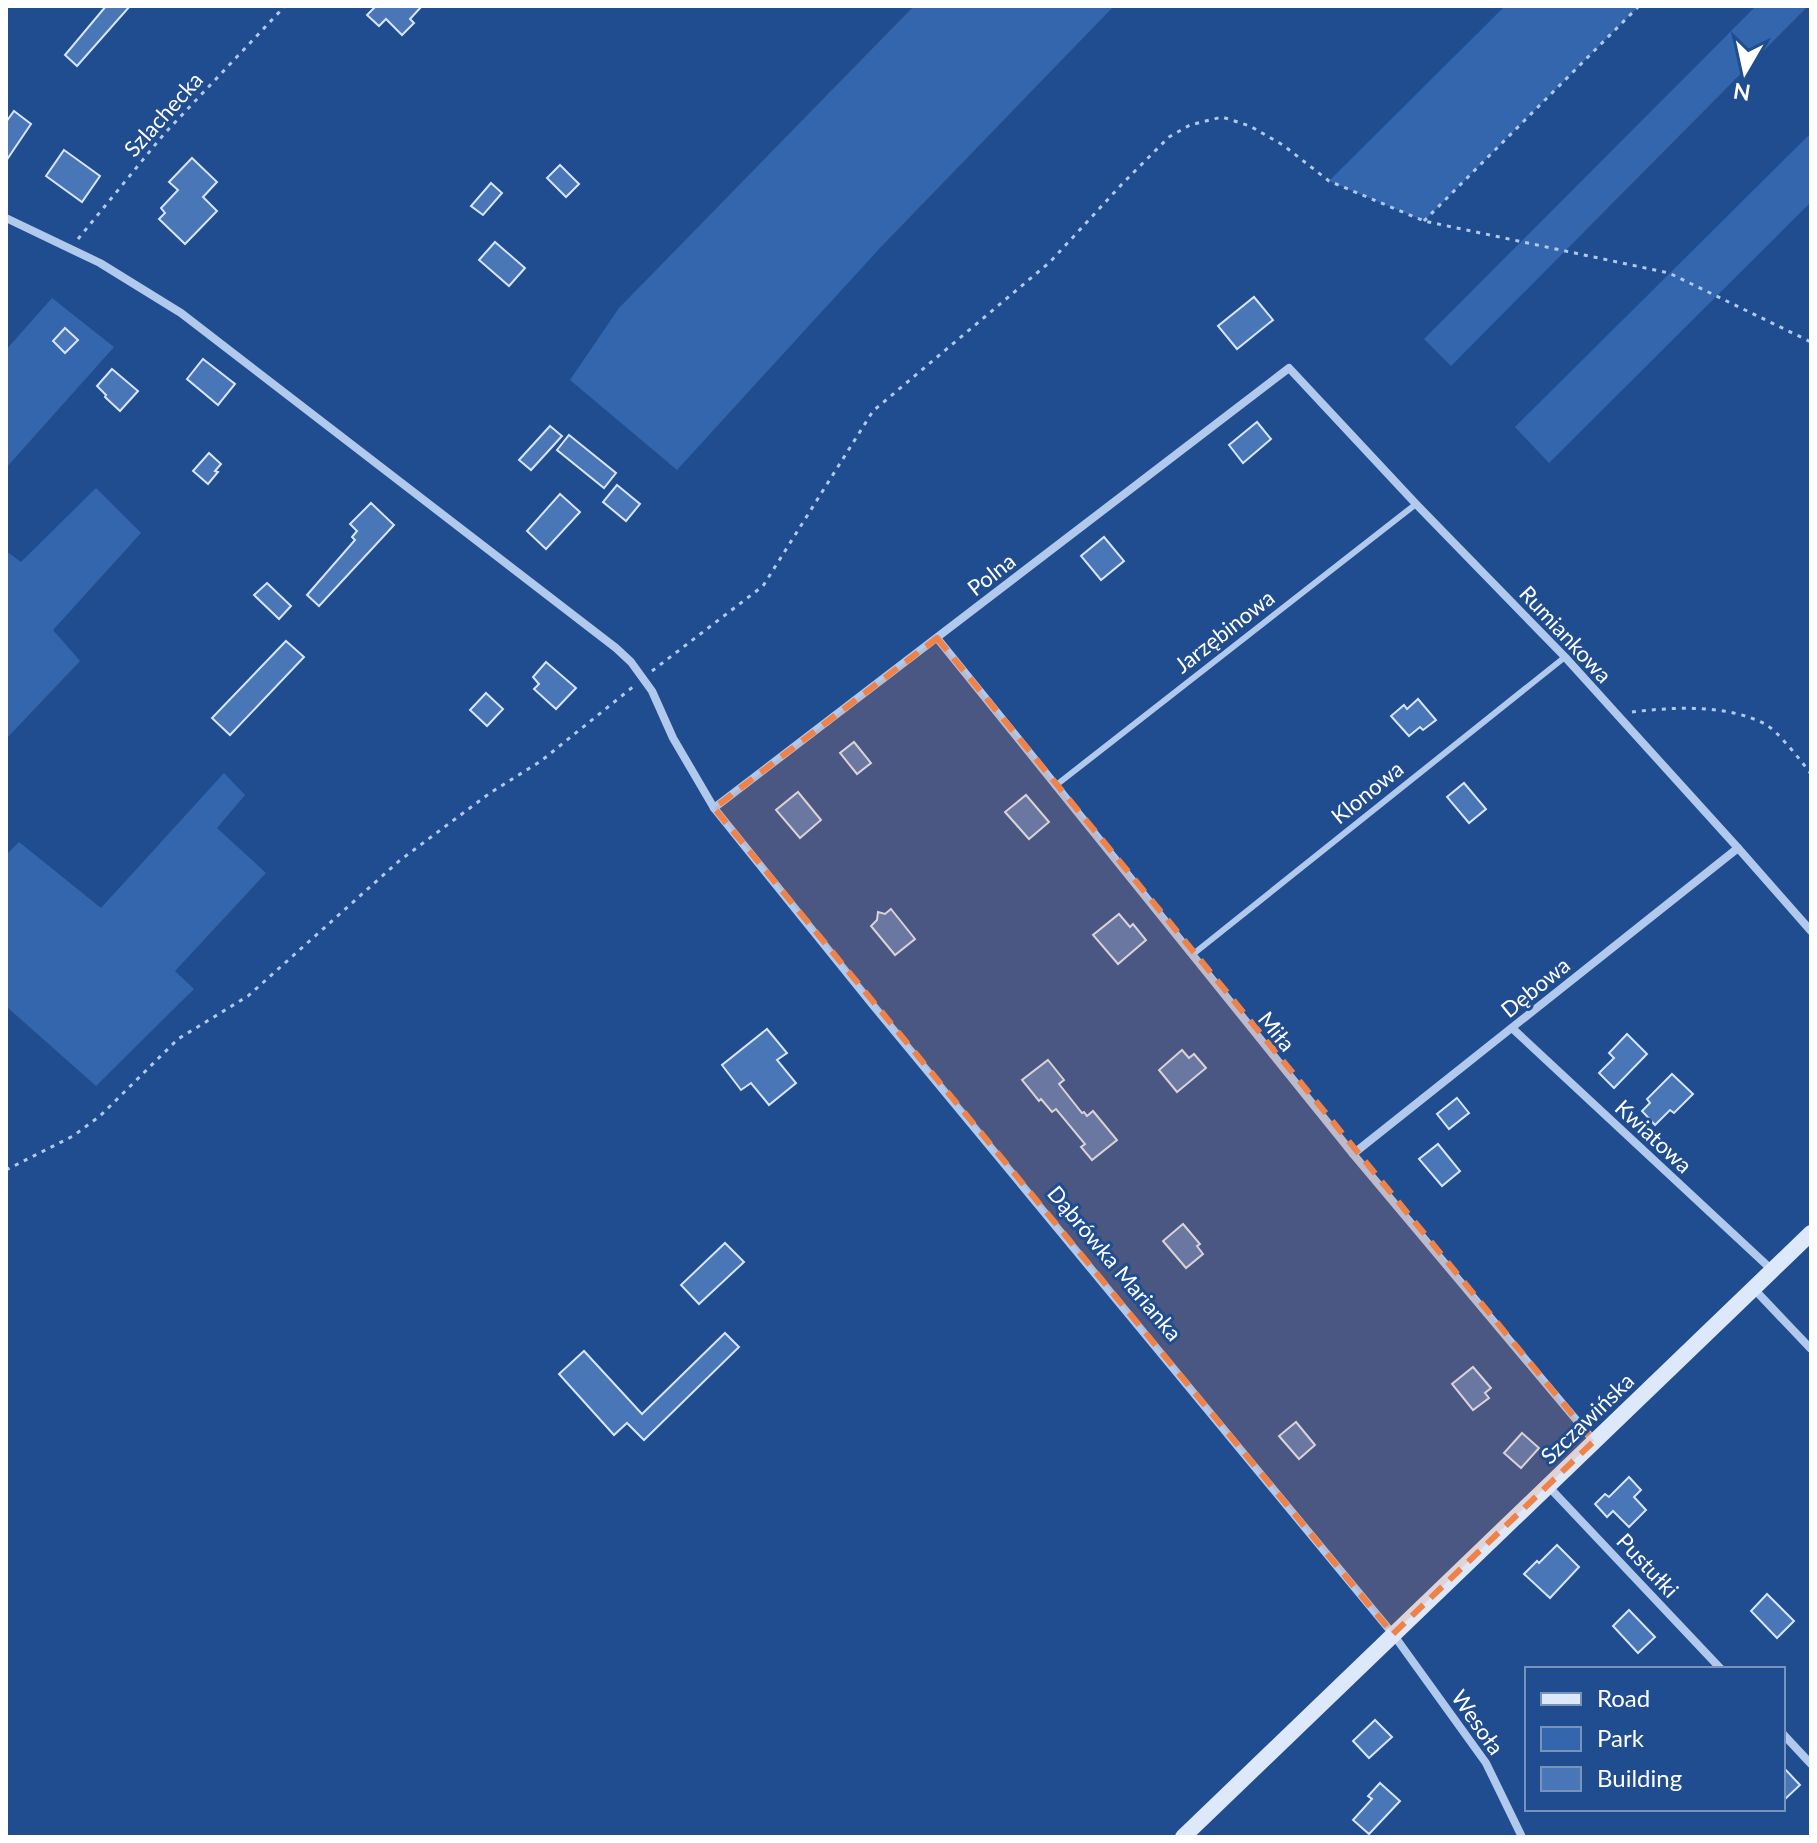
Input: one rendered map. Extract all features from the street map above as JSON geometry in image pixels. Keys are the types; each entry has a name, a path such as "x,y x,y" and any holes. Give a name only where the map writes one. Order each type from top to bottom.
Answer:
{"street":[{"name":"Dąbrówka Marianka","path":"6,218 126,278 181,313 631,662 643,678 714,808 872,1004 1393,1634"},
{"name":"Rumiankowa","path":"1289,368 1565,657 1811,931"},
{"name":"Polna","path":"714,808 1289,368"},
{"name":"Miła","path":"937,638 1353,1154 1594,1441"},
{"name":"Dębowa","path":"1353,1154 1738,848"},
{"name":"Kwiatowa","path":"1512,1028 1772,1270"},
{"name":"Szczawińska","path":"1393,1634 1811,1233"},
{"path":"1753,1289 1811,1349"},
{"name":"Pustułki","path":"1548,1485 1719,1667"},
{"path":"1183,1837 1393,1634"},
{"name":"Wesoła","path":"1393,1634 1486,1763 1522,1837"},
{"path":"1785,1736 1811,1764"}],"lane":[{"name":"Jarzębinowa","path":"1055,786 1416,504"},
{"name":"Klonowa","path":"1192,955 1565,657"}],"path":[{"name":"Szlachecka","path":"70,249 164,134 285,6"},
{"path":"1424,221 1639,6"},
{"path":"6,1170 73,1136 100,1116 178,1039 248,996 399,861 490,793 541,761 763,586 873,411 1050,262 1169,137 1190,125 1222,117 1250,126 1283,145 1329,181 1424,221 1669,273 1811,342"},
{"path":"1617,714 1647,710 1721,709 1768,724 1811,774"}],"highlighted area":[{"path":"937,638 1594,1441 1393,1634 714,808"}],"green space":[{"path":"914,6 1114,6 880,248 677,470 570,380 619,308"},
{"path":"1505,6 1639,6 1424,221 1329,181"},
{"path":"1756,6 1808,6 1451,366 1424,339"},
{"path":"1811,133 1811,202 1549,463 1515,427"},
{"path":"52,298 114,347 6,468 6,350"},
{"path":"96,488 141,533 53,630 80,661 6,739 6,551 21,562"},
{"path":"224,773 245,795 217,828 266,873 175,971 194,989 96,1086 6,1009 6,855 19,842 101,908"}],"building":[{"path":"106,6 130,6 77,66 65,55"},
{"path":"372,6 422,6 410,19 414,23 402,35 386,19 379,26 367,15 374,8"},
{"path":"14,111 31,124 6,161 6,122"},
{"path":"64,150 100,176 82,202 46,176"},
{"path":"192,158 217,182 203,197 217,211 185,244 159,219 165,213 161,208 178,190 169,182"},
{"path":"560,165 579,184 566,197 547,178"},
{"path":"491,183 502,193 483,215 471,206"},
{"path":"495,242 525,268 509,286 479,260"},
{"path":"1254,297 1273,320 1237,349 1218,326"},
{"path":"65,328 78,340 65,353 53,341"},
{"path":"203,359 235,384 218,405 187,379"},
{"path":"112,369 138,391 120,411 97,386"},
{"path":"1257,422 1271,439 1243,463 1229,445"},
{"path":"550,426 562,436 531,470 519,460"},
{"path":"569,435 616,473 604,488 557,450"},
{"path":"209,453 221,464 208,484 193,471"},
{"path":"617,485 640,504 626,521 603,502"},
{"path":"560,494 580,512 546,549 527,531"},
{"path":"371,503 394,525 319,606 307,595 355,540 352,537 357,531 350,524"},
{"path":"1104,537 1124,561 1101,580 1081,556"},
{"path":"267,583 291,606 279,619 254,595"},
{"path":"286,641 304,657 230,735 212,718"},
{"path":"546,662 576,688 556,709 534,689 539,684 533,677"},
{"path":"486,693 503,709 487,726 470,710"},
{"path":"1418,699 1436,720 1409,736 1391,716 1404,705 1407,709"},
{"path":"854,742 871,763 857,774 840,753"},
{"path":"1464,783 1486,809 1469,823 1447,797"},
{"path":"798,792 821,820 800,838 776,810"},
{"path":"1026,795 1049,822 1029,839 1005,812"},
{"path":"891,909 915,939 895,955 871,926 877,920 878,912 885,914"},
{"path":"1119,914 1130,927 1133,924 1146,940 1118,964 1093,935"},
{"path":"767,1029 787,1053 777,1060 796,1083 769,1105 751,1083 741,1090 722,1065"},
{"path":"1627,1034 1647,1054 1614,1088 1599,1073 1614,1058 1609,1053"},
{"path":"1182,1050 1189,1058 1194,1054 1206,1068 1177,1092 1159,1070"},
{"path":"1048,1060 1064,1080 1059,1084 1082,1113 1087,1116 1093,1111 1117,1140 1092,1160 1081,1147 1085,1144 1056,1109 1052,1112 1041,1099 1039,1101 1022,1080"},
{"path":"1672,1074 1693,1094 1674,1113 1670,1110 1655,1125 1642,1111 1650,1103 1647,1099"},
{"path":"1457,1098 1469,1113 1449,1129 1437,1114"},
{"path":"1438,1144 1460,1171 1442,1186 1419,1159"},
{"path":"1183,1224 1200,1244 1197,1246 1203,1254 1186,1268 1163,1241"},
{"path":"725,1243 744,1262 699,1304 681,1285"},
{"path":"725,1333 739,1347 644,1440 627,1423 614,1435 559,1374 584,1351 642,1414"},
{"path":"1473,1367 1491,1388 1485,1393 1489,1398 1473,1410 1452,1384"},
{"path":"1296,1422 1315,1445 1299,1459 1279,1436"},
{"path":"1522,1433 1539,1448 1521,1468 1504,1453"},
{"path":"1629,1477 1641,1490 1634,1497 1646,1510 1629,1527 1613,1511 1607,1517 1595,1504 1605,1494 1609,1497"},
{"path":"1557,1545 1579,1567 1550,1598 1524,1574"},
{"path":"1767,1594 1794,1621 1777,1638 1751,1611"},
{"path":"1629,1610 1655,1637 1638,1653 1613,1626"},
{"path":"1375,1720 1392,1737 1369,1758 1353,1741"},
{"path":"1785,1769 1800,1785 1785,1799"},
{"path":"1380,1783 1400,1801 1369,1834 1353,1820 1372,1799 1368,1796"}]}
